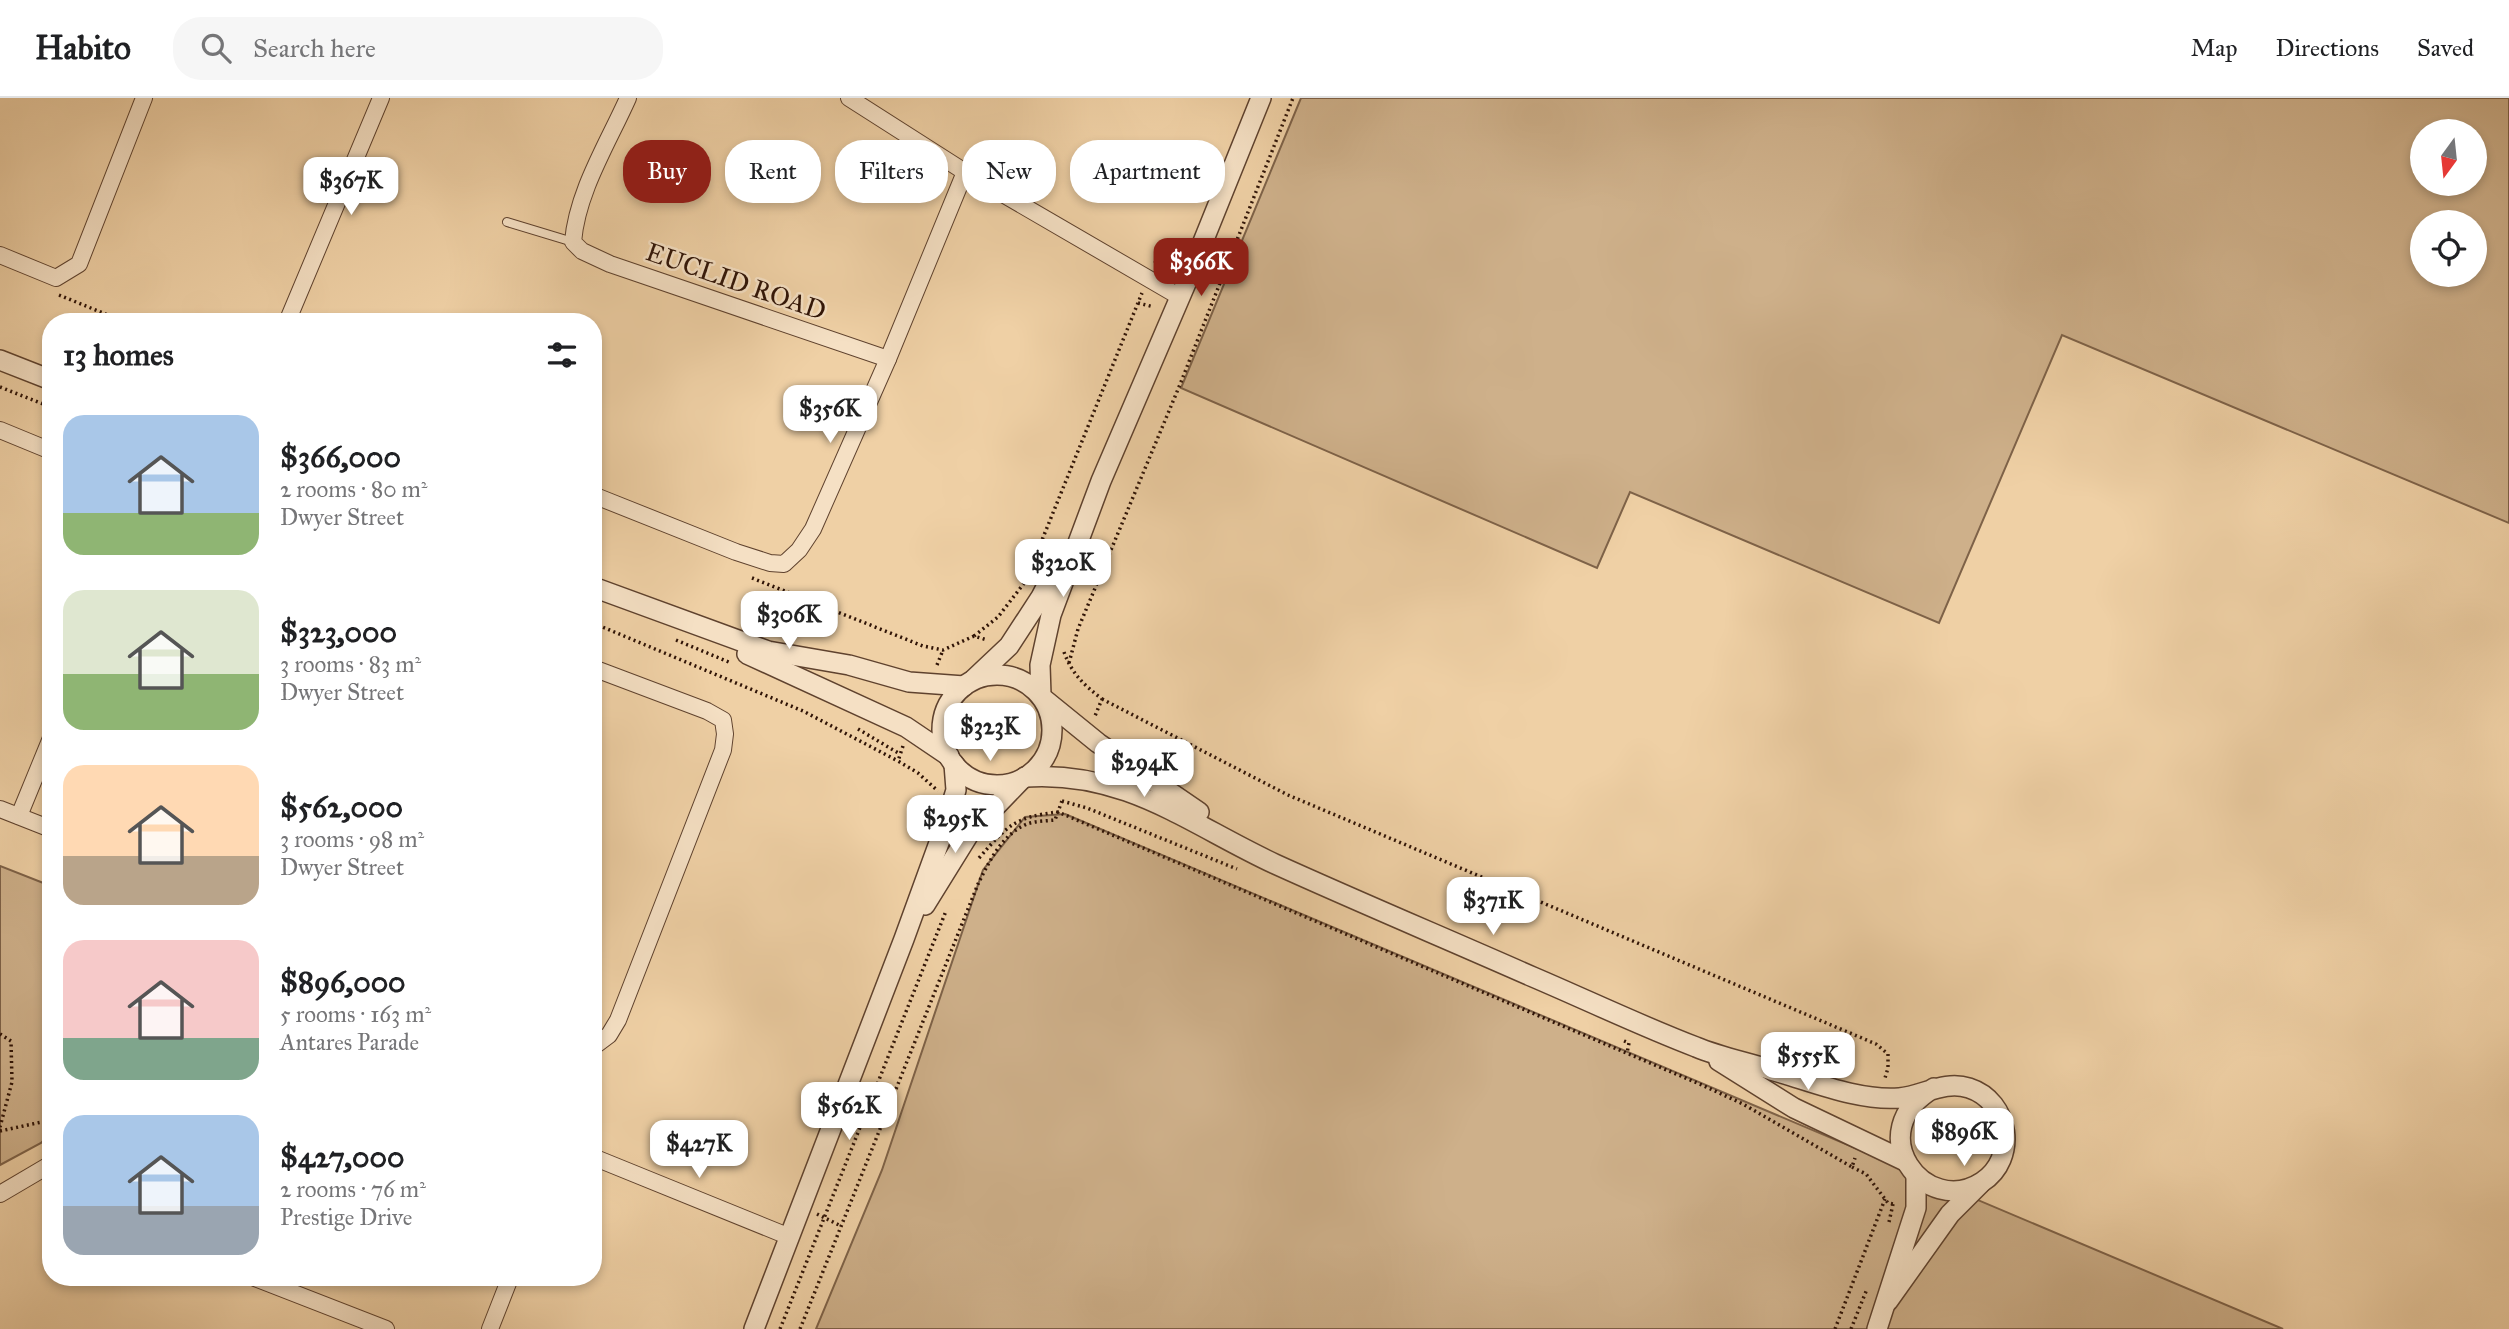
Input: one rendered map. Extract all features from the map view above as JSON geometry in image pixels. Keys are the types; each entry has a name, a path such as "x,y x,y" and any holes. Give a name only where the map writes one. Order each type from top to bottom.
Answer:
{"street":[{"path":"0,255 56,278 79,264 144,98"},
{"path":"291,313 381,98"},
{"path":"573,242 574,227 585,192 628,98"},
{"path":"849,98 962,170"},
{"path":"904,939 969,834 1042,762 1052,742 1051,719 1042,697 1042,656 1050,618 1101,481 1261,98"},
{"path":"602,499 736,552 770,564 785,564 799,550 813,529 888,359 962,179"},
{"path":"1019,203 1180,297"},
{"name":"EUCLID ROAD","path":"573,242 582,251 603,261 888,359"},
{"path":"0,358 42,377"},
{"path":"0,430 42,447"},
{"path":"754,1329 904,939 956,790 951,760 943,741 942,725 953,697 1009,646 1041,597 1101,481"},
{"path":"602,590 768,651 849,665 909,682 969,683 991,675 1010,676 1027,683 1109,751 1272,862"},
{"path":"602,590 906,727 951,760 965,774 992,785 1057,775 1111,785 1152,800 1272,862 1697,1048 1860,1095 1899,1098 1952,1085 1969,1088 1984,1096 1996,1108 2003,1123 2006,1140 2002,1156 1989,1176 1950,1214 1888,1301"},
{"path":"602,671 707,711 723,720 725,734 723,750 618,1020 609,1035 602,1040"},
{"path":"19,816 42,760"},
{"path":"0,809 42,825"},
{"path":"1697,1048 1794,1108 1911,1168 1930,1185 1947,1190 1965,1189 1989,1176"},
{"path":"1877,1329 1916,1208 1911,1168 1900,1144 1904,1119 1919,1097 1934,1088"},
{"path":"602,1161 790,1237"},
{"path":"0,1194 42,1169"},
{"path":"276,1286 386,1329"},
{"path":"490,1329 507,1286"}],"lane":[{"name":"EUCLID ROAD","path":"507,222 573,242"}],"path":[{"path":"1042,656 1069,665 1078,629 1293,98"},
{"path":"746,576 923,646 943,650 974,636 998,617 1025,582 1163,243"},
{"path":"50,292 102,313"},
{"path":"0,387 42,403"},
{"path":"602,627 803,710 898,761"},
{"path":"974,636 1009,646"},
{"path":"1102,699 1288,795 1876,1044 1888,1054 1888,1068 1878,1096"},
{"path":"973,866 1003,830 1017,820 1058,812 1702,1085 1743,1104 1852,1167 1861,1142"},
{"path":"800,1329 992,855 1011,835 1027,824 1055,820 1058,812"},
{"path":"780,1329 947,909"},
{"path":"0,1034 11,1041 12,1082 0,1129 42,1121"},
{"path":"1835,1329 1885,1199"},
{"path":"824,1218 841,1226"}],"shaded area":[{"path":"1301,98 2509,98 2509,523 2062,335 1939,623 1630,492 1597,568 1181,388"},
{"path":"1065,814 2283,1329 816,1329 882,1170 983,870 1025,817"},
{"path":"0,866 42,882 42,1142 0,1165"}]}
